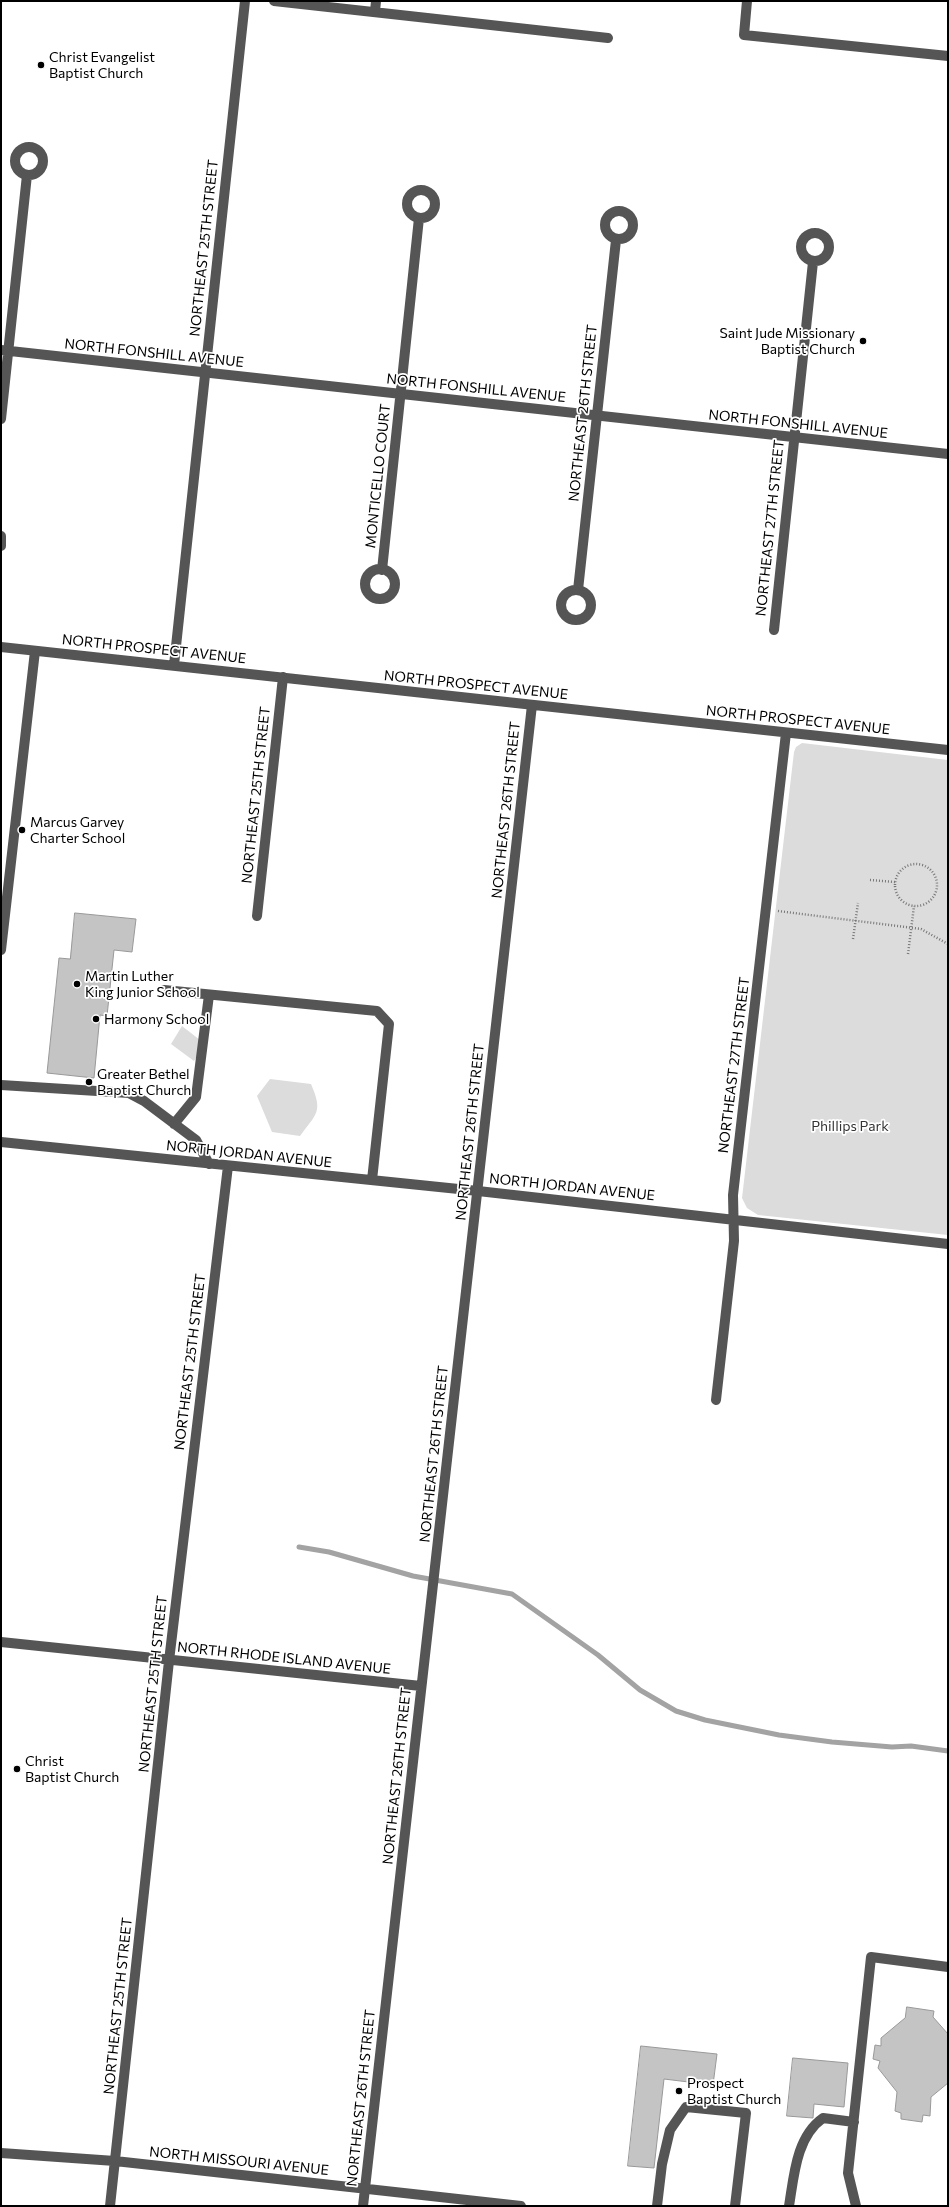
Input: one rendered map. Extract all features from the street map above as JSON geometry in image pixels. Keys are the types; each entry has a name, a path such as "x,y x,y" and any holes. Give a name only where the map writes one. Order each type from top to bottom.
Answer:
{"street":[{"name":"NORTHEAST 25TH STREET","path":"174,665 245,1"},
{"path":"274,1 608,38"},
{"path":"375,12 376,1"},
{"path":"747,1 744,35 948,56"},
{"path":"1,419 5,351 27,175"},
{"name":"MONTICELLO COURT","path":"382,570 419,218"},
{"name":"NORTHEAST 26TH STREET","path":"578,590 616,240"},
{"name":"NORTHEAST 27TH STREET","path":"774,630 813,262"},
{"name":"NORTH FONSHILL AVENUE","path":"5,351 948,454"},
{"path":"1,536 1,546"},
{"name":"NORTH PROSPECT AVENUE","path":"1,647 948,750"},
{"path":"1,950 35,651"},
{"name":"NORTHEAST 25TH STREET","path":"257,916 283,677"},
{"name":"NORTHEAST 26TH STREET","path":"363,2206 532,705"},
{"name":"NORTHEAST 27TH STREET","path":"716,1400 734,1241 733,1195 786,733"},
{"path":"164,990 377,1011 389,1024 372,1180"},
{"path":"174,1124 196,1097 209,995"},
{"path":"1,1085 129,1093 144,1101 196,1140 209,1164"},
{"name":"NORTH JORDAN AVENUE","path":"1,1142 478,1191 948,1244"},
{"name":"NORTHEAST 25TH STREET","path":"110,2206 169,1661 228,1166"},
{"name":"NORTH RHODE ISLAND AVENUE","path":"1,1642 169,1661 421,1686"},
{"path":"855,2201 848,2173 871,1957 948,1967"},
{"path":"658,2206 662,2164 670,2130 686,2107 746,2113 735,2206"},
{"path":"788,2206 797,2160 812,2128 823,2118 854,2122"},
{"name":"NORTH MISSOURI AVENUE","path":"1,2153 115,2161 365,2190 520,2206"}],"path":[{"path":"910,865 924,865 934,874 937,881 936,894 926,904 914,906 901,900 897,894 895,882 898,874 910,865"},
{"path":"870,880 895,882"},
{"path":"853,939 858,903"},
{"path":"908,954 914,906"},
{"path":"766,910 911,928 927,931 948,944"}],"green space":[{"name":"Phillips Park","path":"802,743 948,760 948,1235 758,1215 747,1208 742,1198 794,752 796,747"},
{"path":"182,1026 205,1044 194,1061 171,1044"},
{"path":"270,1079 311,1084 317,1101 316,1112 311,1122 300,1136 272,1132 257,1096"}],"building":[{"path":"75,913 136,919 132,952 114,950 107,1016 100,1015 94,1078 47,1073 59,958 70,959"},
{"path":"907,2007 934,2011 933,2017 948,2034 948,2083 931,2097 930,2116 923,2115 922,2122 901,2119 901,2113 895,2111 897,2092 878,2068 880,2061 873,2059 875,2045 881,2046 881,2038 905,2018"},
{"path":"641,2046 717,2054 713,2085 664,2079 654,2168 628,2166"},
{"path":"793,2058 848,2063 844,2107 814,2104 813,2118 787,2116"}],"waterway":[{"path":"299,1547 329,1552 413,1576 512,1594 598,1655 640,1690 676,1711 705,1720 779,1735 832,1742 892,1747 911,1746 948,1751"}],"place":[{"name":"Christ Evangelist Baptist Church","path":"41,65"},
{"name":"Saint Jude Missionary Baptist Church","path":"863,341"},
{"name":"Marcus Garvey Charter School","path":"22,830"},
{"name":"Martin Luther King Junior School","path":"77,984"},
{"name":"Harmony School","path":"96,1019"},
{"name":"Greater Bethel Baptist Church","path":"89,1082"},
{"name":"Christ Baptist Church","path":"17,1769"},
{"name":"Prospect Baptist Church","path":"679,2091"}]}
